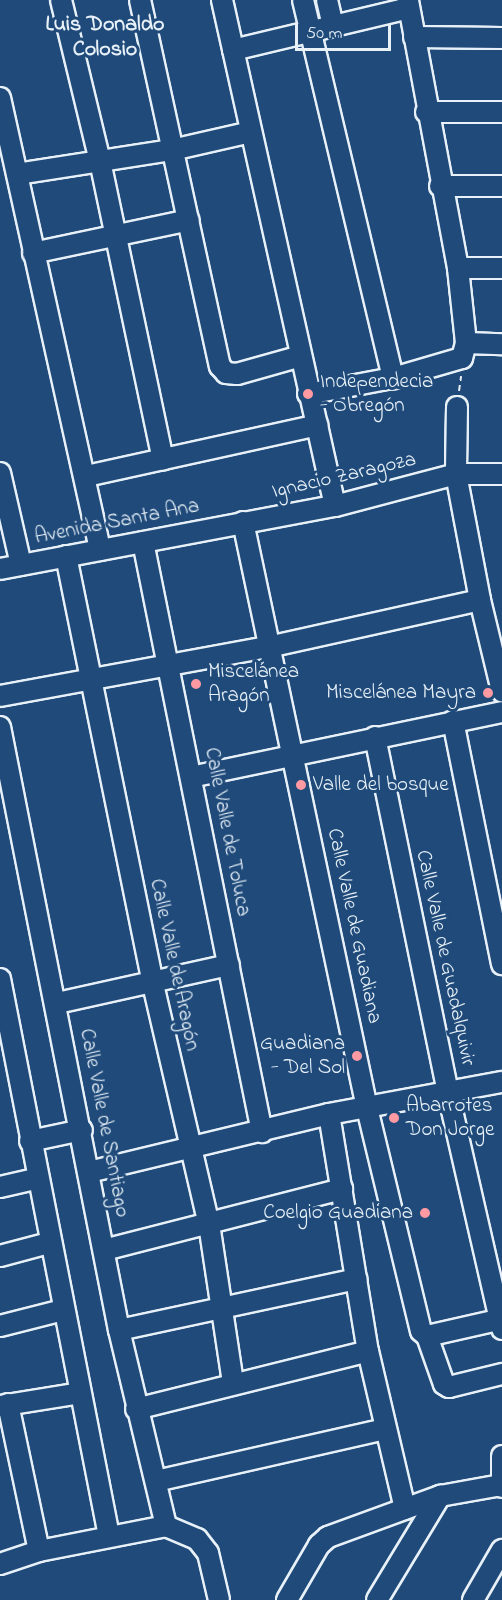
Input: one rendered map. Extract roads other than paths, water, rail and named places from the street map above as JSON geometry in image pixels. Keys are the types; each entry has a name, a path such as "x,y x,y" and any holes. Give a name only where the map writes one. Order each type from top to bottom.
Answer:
{"street":[{"path":"61,0 100,161 114,236 163,459"},
{"path":"140,0 220,366 226,373 237,374 301,356"},
{"path":"222,0 308,394 335,506"},
{"path":"303,0 393,378"},
{"path":"327,0 333,26"},
{"path":"233,50 333,26 408,4 440,186 458,268 464,351"},
{"path":"414,37 502,38"},
{"path":"0,98 10,166 86,476 100,550"},
{"path":"426,112 502,112"},
{"path":"10,166 100,161 172,150 251,132"},
{"path":"440,186 502,186"},
{"path":"33,253 189,220"},
{"path":"458,268 502,268"},
{"path":"308,394 393,378 464,351 502,344"},
{"path":"458,407 456,474 480,600 502,691"},
{"path":"86,476 316,425"},
{"path":"0,473 21,565"},
{"name":"Ignacio Zaragoza","path":"243,522 335,506 456,474 502,474"},
{"name":"Avenida Santa Ana","path":"0,569 243,522"},
{"name":"Calle Valle de Guadiana","path":"243,522 268,647 294,753 367,1108 421,1331 427,1336 444,1383 449,1387 502,1374"},
{"name":"Calle Valle de Toluca","path":"143,542 262,1132"},
{"name":"Calle Valle de Aragón","path":"66,556 152,980 209,1224 219,1307 233,1383"},
{"path":"0,696 268,647 480,600"},
{"path":"191,777 294,753 502,712"},
{"path":"453,721 502,964"},
{"name":"Calle Valle de Santiago","path":"0,727 57,1003 119,1330 136,1409 166,1526"},
{"name":"Calle Valle de Guadalquivir","path":"375,737 448,1093 501,1322"},
{"path":"57,1003 229,964"},
{"path":"0,980 4,1026 30,1141 109,1536"},
{"path":"89,1172 329,1114 502,1082"},
{"path":"329,1114 368,1351 405,1509"},
{"path":"30,1141 82,1130"},
{"path":"0,1187 36,1179"},
{"path":"104,1250 342,1189"},
{"path":"0,1256 49,1243"},
{"path":"119,1330 357,1279"},
{"path":"0,1326 63,1310"},
{"path":"427,1336 501,1322"},
{"path":"136,1409 368,1351"},
{"path":"39,1551 4,1405 80,1393"},
{"path":"156,1481 385,1429"},
{"path":"286,1600 319,1545 328,1537 440,1496 502,1486 502,1456"},
{"path":"377,1600 440,1496"},
{"path":"0,1564 39,1551 166,1526 197,1539 208,1553 219,1600"},
{"path":"473,1600 502,1550"}],"place":[{"name":"Independecia - Obregón","path":"308,394"},
{"name":"Miscelánea Aragón","path":"196,684"},
{"name":"Miscelánea Mayra","path":"488,693"},
{"name":"Valle del bosque","path":"301,785"},
{"name":"Guadiana - Del Sol","path":"357,1056"},
{"name":"Abarrotes Don Jorge","path":"394,1118"},
{"name":"Coelgio Guadiana","path":"425,1213"}],"district":[{"name":"Luis Donaldo Colosio","path":"105,38"}]}
